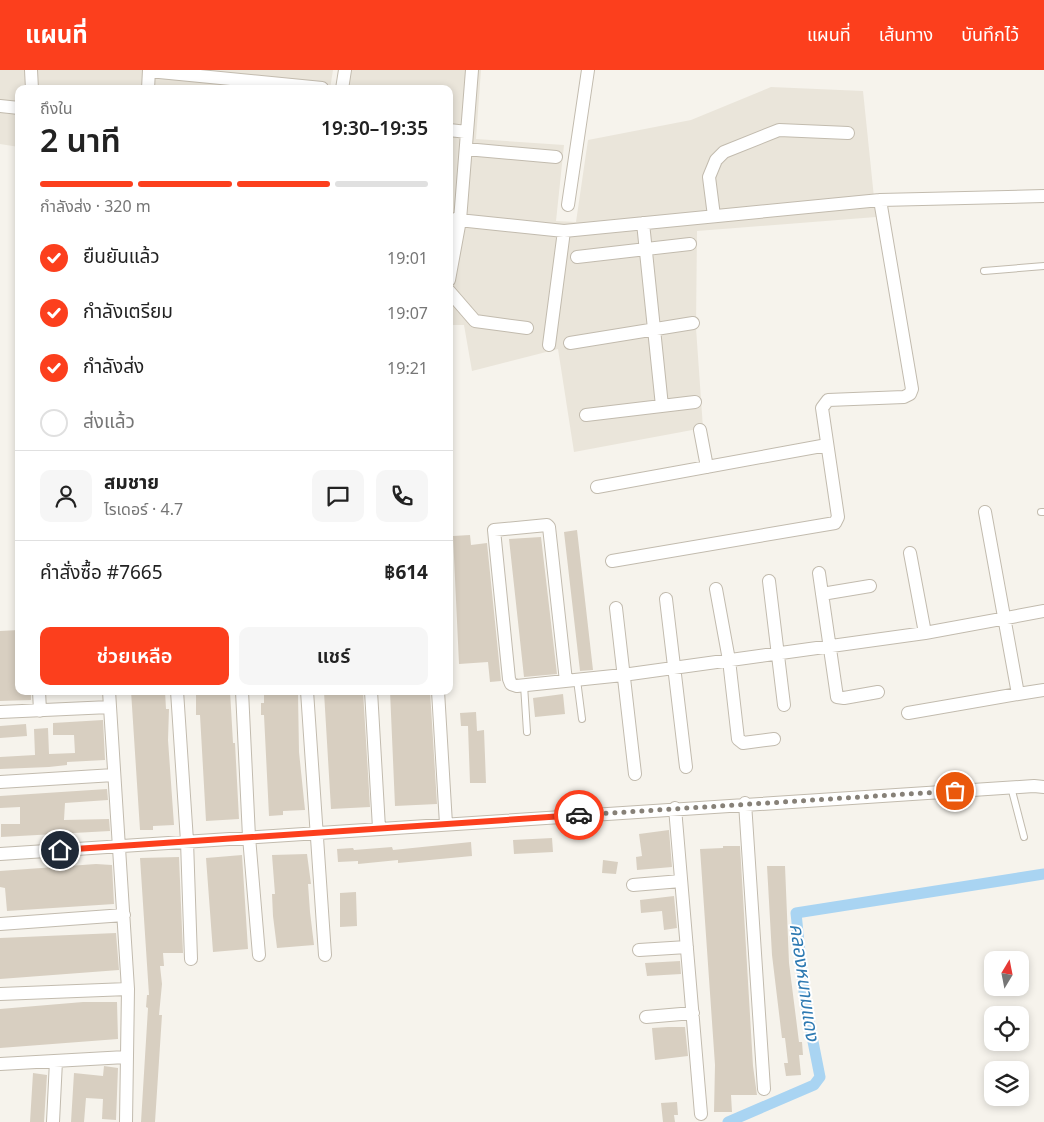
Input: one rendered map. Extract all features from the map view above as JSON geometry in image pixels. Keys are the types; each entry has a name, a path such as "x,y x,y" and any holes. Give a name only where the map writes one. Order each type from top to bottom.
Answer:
{"street":[{"path":"32,70 32,85"},
{"path":"148,85 149,70 293,85"},
{"path":"343,85 345,70"},
{"path":"472,70 466,149 454,220 564,231 880,200 1044,196"},
{"path":"568,205 588,70"},
{"path":"0,106 15,108"},
{"path":"453,130 467,132"},
{"path":"714,216 709,177 716,160 724,152 779,130 848,133"},
{"path":"466,149 556,157"},
{"path":"612,561 835,523 838,517 822,408 828,400 904,398 910,394 912,388 880,200"},
{"path":"643,223 662,406"},
{"path":"549,345 564,231"},
{"path":"577,257 690,244"},
{"path":"453,296 475,321 527,328"},
{"path":"570,343 693,322"},
{"path":"586,415 695,402"},
{"path":"700,430 707,467"},
{"path":"597,488 827,445"},
{"path":"985,512 1018,694"},
{"path":"572,680 549,527 496,530 494,532 511,684 524,685 623,675 778,654 925,633 1044,611"},
{"path":"910,553 925,633"},
{"path":"818,573 837,698 878,692"},
{"path":"769,581 784,705"},
{"path":"822,594 870,586"},
{"path":"716,589 729,660 738,739 743,743 774,739"},
{"path":"666,599 686,767"},
{"path":"616,608 635,774"},
{"path":"908,713 1044,690"},
{"path":"39,695 40,711"},
{"path":"108,695 128,989 126,1122"},
{"path":"177,695 187,841 191,959"},
{"path":"242,695 249,837 259,955"},
{"path":"307,695 315,832 325,955"},
{"path":"371,695 379,828"},
{"path":"438,695 446,824"},
{"path":"0,712 110,707"},
{"path":"0,782 114,775"},
{"path":"0,854 745,803 1011,787 1044,787"},
{"path":"745,803 764,1089"},
{"path":"675,808 701,1114"},
{"path":"632,885 682,880"},
{"path":"0,924 124,915"},
{"path":"639,950 687,947"},
{"path":"0,994 128,989"},
{"path":"646,1017 693,1013"},
{"path":"0,1064 126,1057"},
{"path":"53,1122 56,1061"}],"lane":[{"path":"984,271 1044,266"},
{"path":"572,680 582,719"},
{"path":"524,685 527,732"},
{"path":"1011,787 1024,837"}],"shaded area":[{"path":"0,70 333,70 331,85 15,85 15,146 0,144"},
{"path":"350,70 481,70 476,139 564,145 556,221 576,222 588,140 691,120 771,87 863,91 876,217 697,231 696,328 703,428 574,452 558,349 472,371 464,325 453,325 453,85 348,85"}],"building":[{"path":"577,530 593,670 580,671 564,532"},
{"path":"470,535 471,545 487,543 501,681 490,682 488,662 459,664 453,536"},
{"path":"541,537 557,674 524,677 509,539"},
{"path":"15,630 15,695 31,695 31,700 0,701 0,631"},
{"path":"563,694 565,714 535,717 533,698"},
{"path":"131,695 165,695 166,709 169,709 168,740 174,825 153,826 153,830 140,830"},
{"path":"196,695 230,695 239,819 206,821 200,715 196,715"},
{"path":"264,695 298,695 299,752 305,810 283,811 283,815 269,816 264,715 261,715 261,703 264,703"},
{"path":"324,695 363,695 370,807 331,809"},
{"path":"390,695 430,695 437,804 395,806"},
{"path":"476,712 477,731 484,730 486,783 470,783 468,726 461,726 460,713"},
{"path":"103,720 105,760 67,762 67,765 49,767 0,769 0,757 35,755 34,729 48,728 49,754 75,753 74,735 53,735 53,723"},
{"path":"26,724 27,736 0,738 0,726"},
{"path":"107,789 108,800 65,803 64,820 109,819 110,831 1,837 1,824 20,824 20,807 0,808 0,796"},
{"path":"669,830 672,867 637,870 636,857 642,856 639,834"},
{"path":"552,838 553,852 514,854 513,840"},
{"path":"471,842 472,856 398,863 398,860 358,864 358,861 338,862 337,849 353,848 354,850 392,847 393,850"},
{"path":"723,846 740,846 753,1066 757,1095 731,1095 732,1112 714,1112 715,1065 700,849 723,848"},
{"path":"307,854 311,884 308,884 314,945 277,948 273,916 272,894 275,894 272,855"},
{"path":"242,855 248,949 213,952 206,858"},
{"path":"179,857 183,953 163,953 164,966 160,966 162,984 159,1015 162,1015 155,1122 141,1122 148,1008 146,1007 147,995 149,995 140,858"},
{"path":"603,860 618,862 616,874 602,873"},
{"path":"96,864 112,865 114,904 7,911 5,888 0,887 0,871"},
{"path":"767,866 785,866 789,963 799,1042 802,1042 803,1055 799,1055 801,1075 786,1076 784,1063 788,1063 785,1038 782,1038 772,955"},
{"path":"356,892 357,926 340,927 340,893"},
{"path":"674,896 677,928 664,930 662,911 641,913 640,900"},
{"path":"116,933 119,970 0,979 0,938"},
{"path":"680,961 681,974 647,976 645,963"},
{"path":"83,1002 117,1002 118,1039 0,1048 0,1009"},
{"path":"685,1027 688,1056 655,1060 652,1028"},
{"path":"104,1066 118,1068 116,1120 102,1119 103,1099 86,1098 84,1122 71,1122 74,1073 103,1076"},
{"path":"33,1073 47,1075 44,1122 30,1122"},
{"path":"677,1102 678,1115 674,1115 675,1122 663,1122 661,1103"}],"waterway":[{"name":"คลองหนามแดง","path":"728,1122 814,1085 820,1077 805,1001 796,913 1044,874"}],"way so far":[{"path":"579,815 955,791"}],"route":[{"path":"60,850 579,815"}]}
